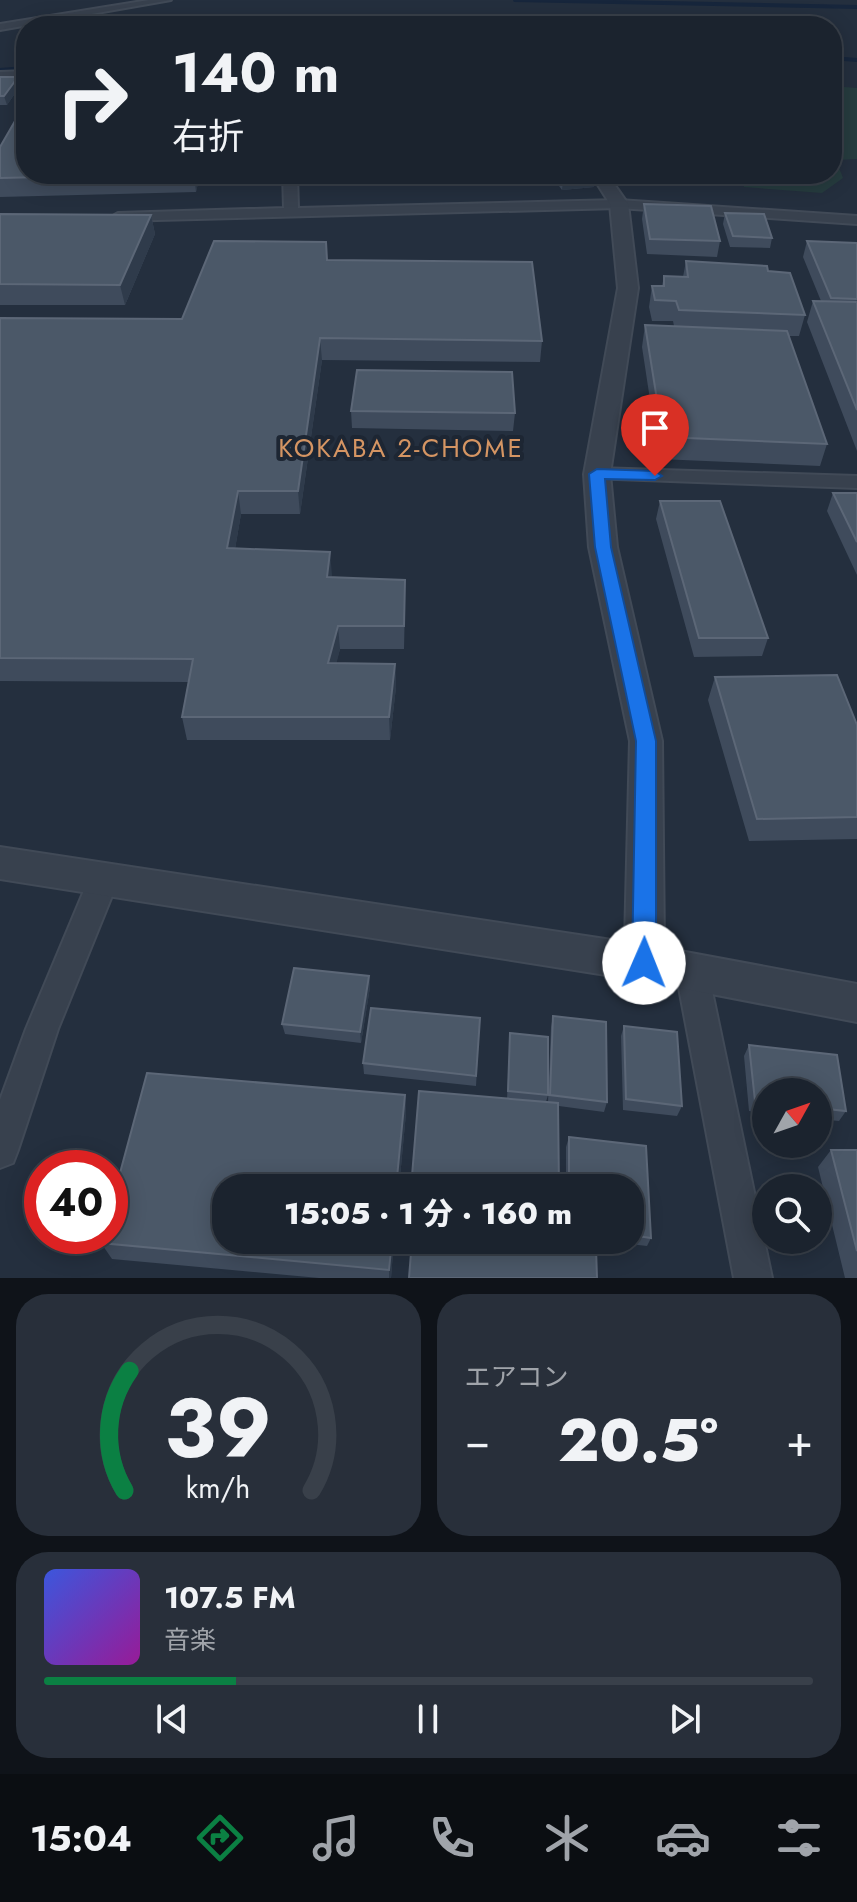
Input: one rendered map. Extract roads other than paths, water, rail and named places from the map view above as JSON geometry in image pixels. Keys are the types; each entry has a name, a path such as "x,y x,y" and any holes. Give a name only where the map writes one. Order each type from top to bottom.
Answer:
{"street":[{"path":"68,16 166,0"},
{"path":"290,184 291,213"},
{"path":"606,184 619,204 628,288 597,474 603,547 646,741 644,963"},
{"path":"107,218 619,204 857,220"},
{"path":"597,474 857,482"},
{"path":"0,863 644,963 857,1003"},
{"path":"0,1150 42,1029 103,881"},
{"path":"692,972 753,1278"}],"waterway":[{"path":"515,0 857,7"},
{"path":"842,59 857,60"},
{"path":"0,70 16,69"}],"district":[{"name":"KOKABA 2-CHOME","path":"401,448"}]}
